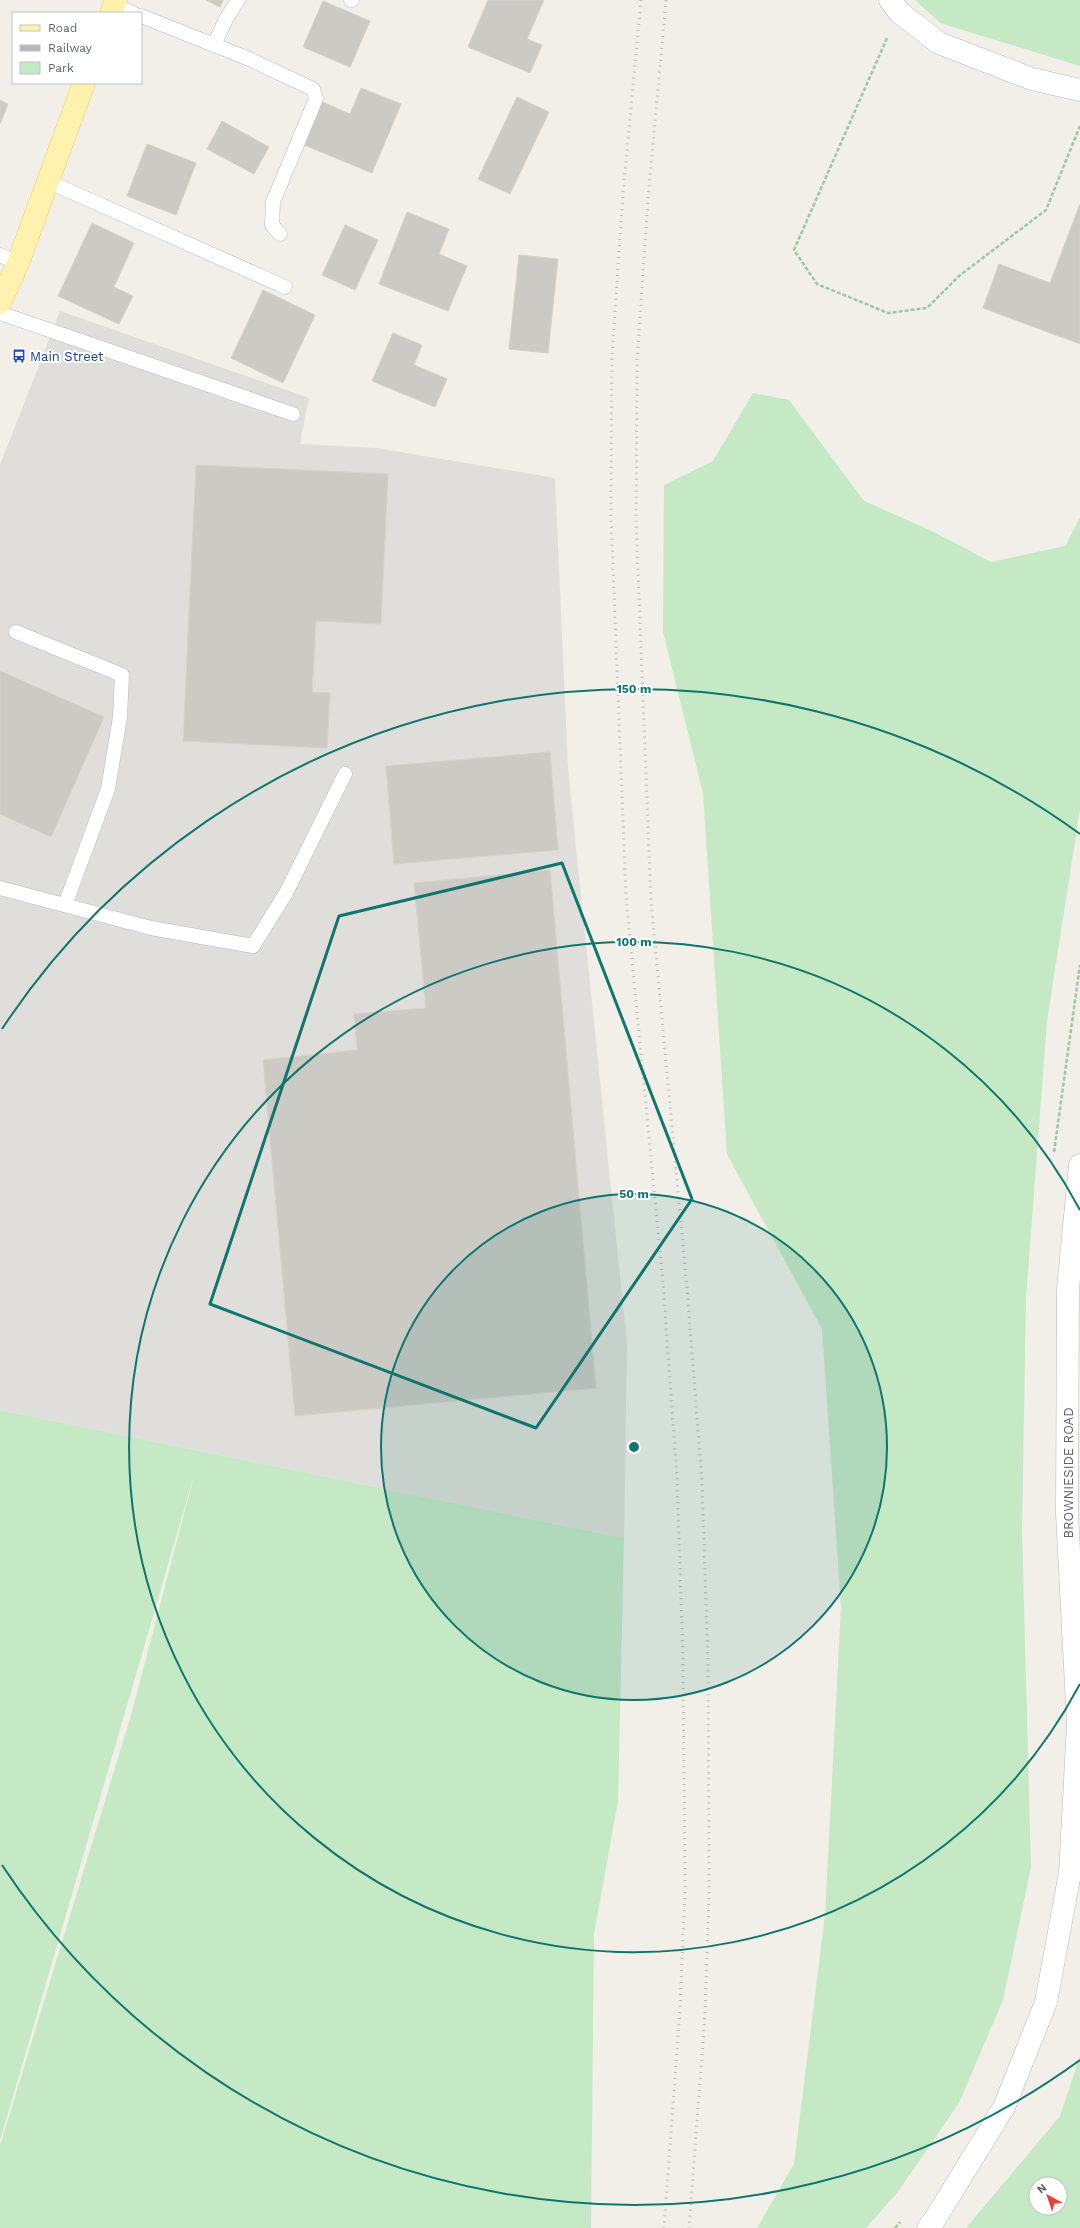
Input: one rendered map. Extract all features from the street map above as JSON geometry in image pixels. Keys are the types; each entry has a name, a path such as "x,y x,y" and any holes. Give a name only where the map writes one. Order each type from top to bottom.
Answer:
{"main road":[{"path":"0,303 9,259 47,181 84,84"}],"street":[{"path":"894,6 939,43 1032,79 1080,90"},
{"name":"BROWNIESIDE ROAD","path":"928,2228 1004,2107 1046,2002 1070,1873 1078,1724 1067,1513 1068,1289 1080,1165"}],"lane":[{"path":"214,46 226,19 238,0"},
{"path":"142,16 291,77 313,89 316,98 273,202 272,225 280,234"},
{"path":"47,181 285,287"},
{"path":"0,313 293,414"},
{"path":"16,632 122,675 120,717 108,789 65,905"},
{"path":"0,888 151,928 253,946 286,894 345,774"}],"path":[{"path":"894,6 794,250 817,284 888,313 926,308 960,276 1046,210 1080,126"},
{"path":"1053,1160 1054,1137 1080,965"},
{"path":"895,2228 903,2218"}],"highlighted area":[{"path":"562,863 692,1199 536,1428 210,1304 339,916"}],"shaded area":[{"path":"60,311 309,398 300,444 377,448 555,478 568,769 627,1344 624,1538 0,1410 0,465"}],"green space":[{"path":"915,0 1080,0 1080,66 940,23"},
{"path":"753,393 789,400 864,501 932,531 991,562 1065,546 1080,518 1080,809 1047,1021 1026,1298 1022,1531 1031,1867 1003,2000 959,2103 897,2193 866,2228 757,2228 794,2164 825,1915 841,1607 822,1329 727,1154 703,793 663,632 664,485 713,461"},
{"path":"0,1410 624,1538 618,1801 594,1934 591,2228 0,2228 0,2146 132,1712 195,1472 0,2141"},
{"path":"1080,2056 1080,2228 966,2228 1060,2116"}],"building":[{"path":"206,0 223,0 220,7"},
{"path":"488,0 544,0 527,39 542,45 530,73 468,47"},
{"path":"323,1 370,21 350,67 303,47"},
{"path":"361,88 401,104 372,173 302,144 320,101 350,114"},
{"path":"517,97 549,112 510,194 478,179"},
{"path":"0,100 8,104 0,124"},
{"path":"222,121 269,147 254,174 207,149"},
{"path":"147,144 196,163 176,215 127,196"},
{"path":"1080,204 1080,344 983,308 999,264 1050,283"},
{"path":"407,212 449,229 439,254 467,266 448,311 379,284"},
{"path":"92,223 134,243 114,287 133,296 119,324 58,296"},
{"path":"345,225 378,240 355,290 322,275"},
{"path":"519,255 558,259 548,353 509,349"},
{"path":"263,290 315,315 283,383 231,358"},
{"path":"393,333 422,345 414,365 447,379 435,407 372,381"},
{"path":"196,465 388,474 381,624 316,621 312,692 330,693 327,748 183,741"},
{"path":"0,671 104,717 51,837 0,814"},
{"path":"550,752 558,850 394,864 386,766"},
{"path":"550,870 596,1388 295,1416 263,1060 357,1050 354,1014 426,1008 414,883"}],"railway":[{"path":"641,0 623,194 612,356 611,517 626,897 663,1283 677,1478 683,1659 685,1891 680,2009 664,2228"},
{"path":"666,0 648,199 637,361 636,521 651,901 687,1288 702,1483 708,1663 709,1896 705,2014 689,2228"}],"place":[{"name":"Main Street","path":"19,356"}]}
